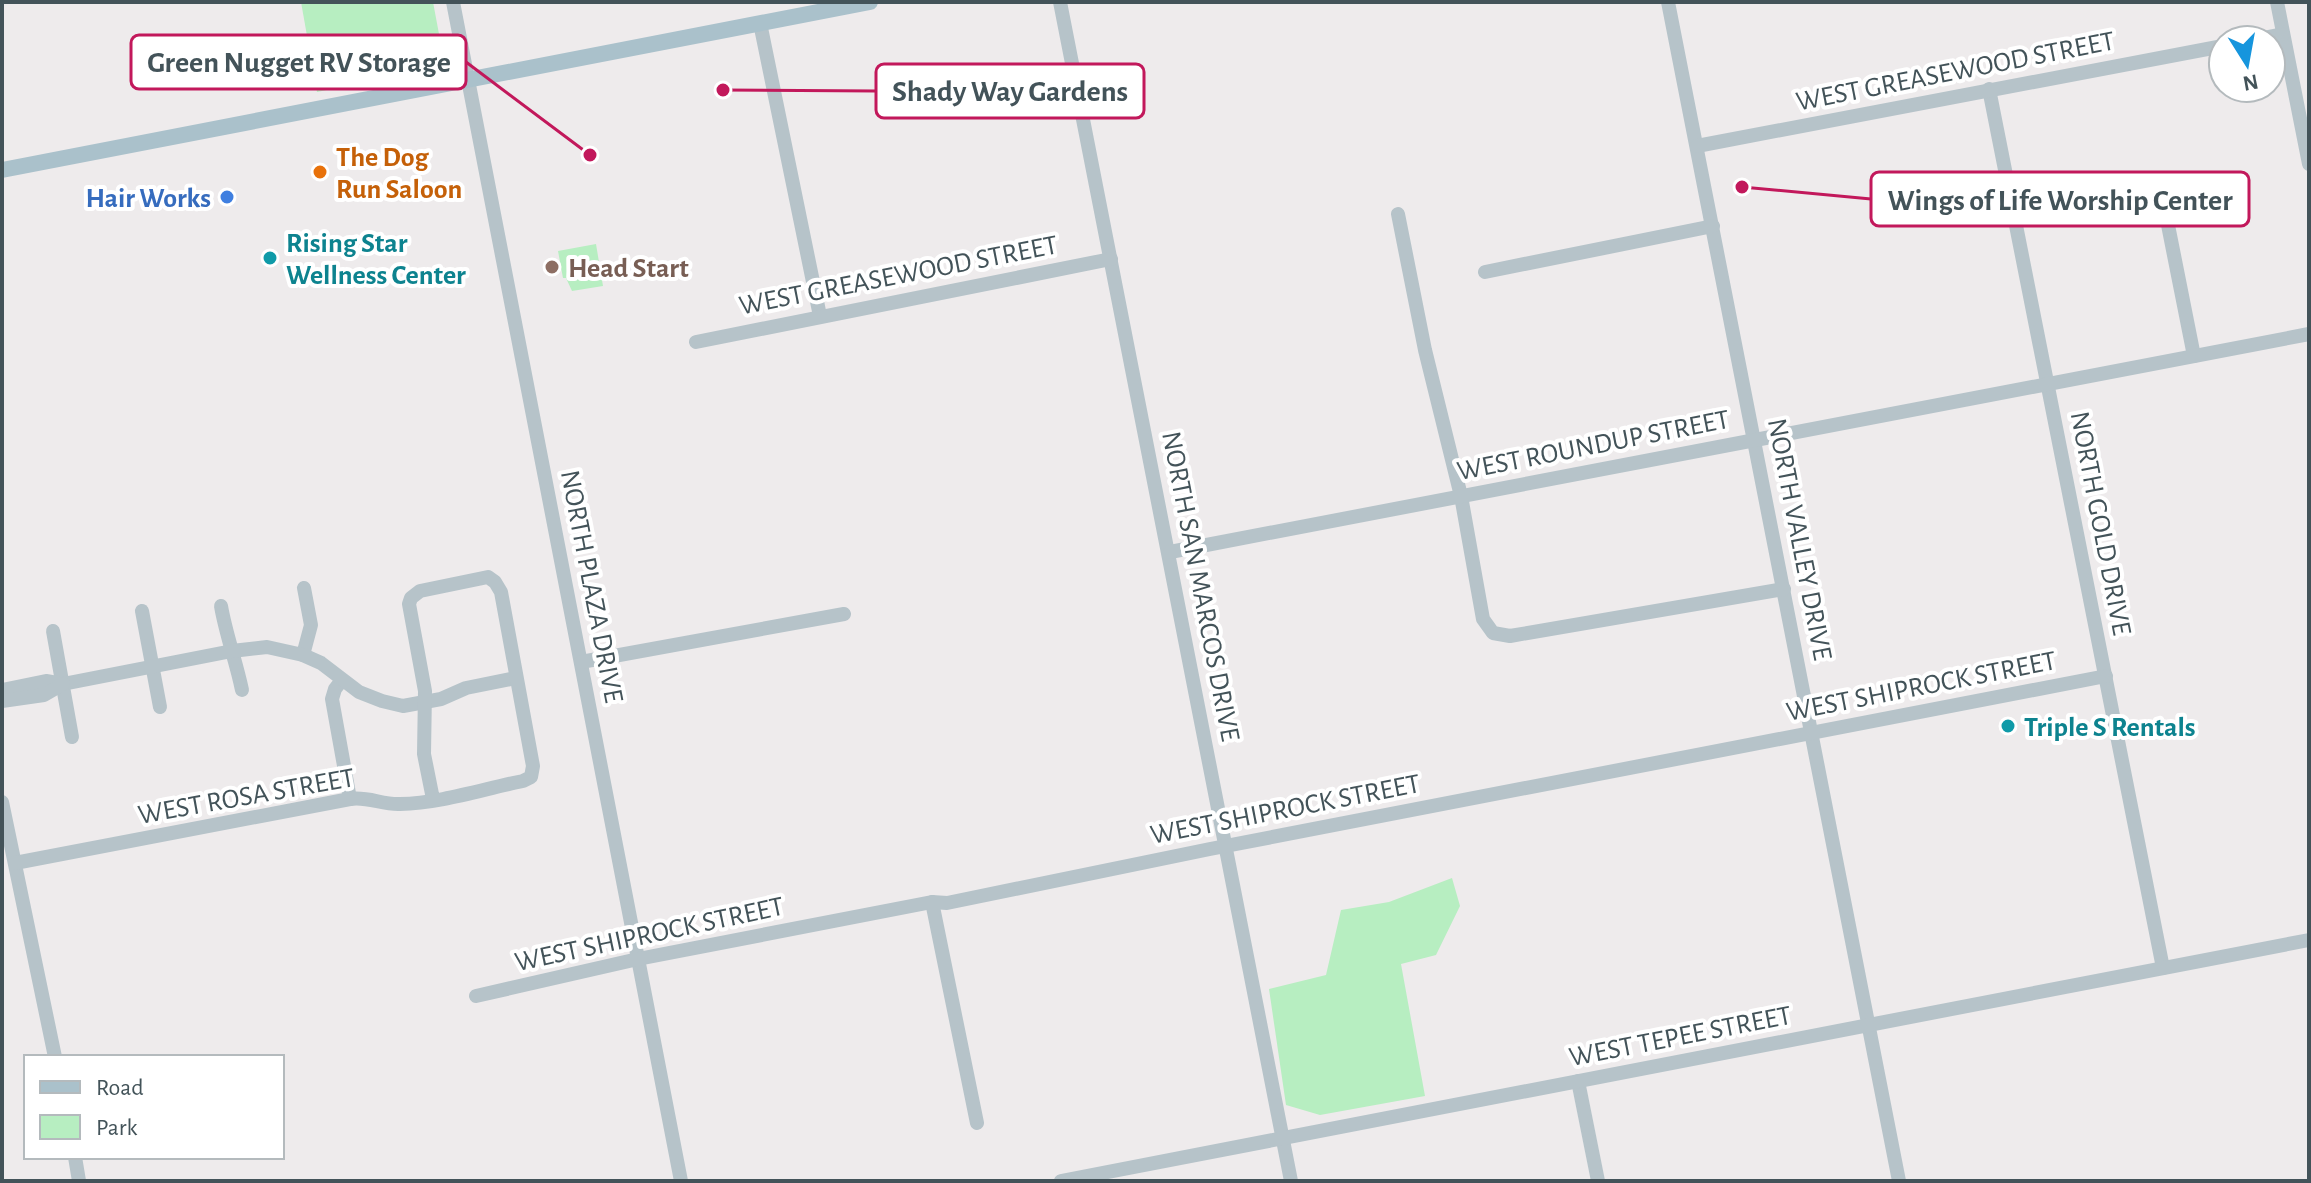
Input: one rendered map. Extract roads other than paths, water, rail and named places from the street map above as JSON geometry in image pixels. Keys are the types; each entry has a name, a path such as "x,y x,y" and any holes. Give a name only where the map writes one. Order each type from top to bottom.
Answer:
{"main road":[{"path":"2,170 870,2"}],"street":[{"name":"NORTH PLAZA DRIVE","path":"453,2 681,1181"},
{"name":"NORTH SAN MARCOS DRIVE","path":"1060,2 1291,1181"},
{"name":"NORTH VALLEY DRIVE","path":"1668,2 1899,1181"},
{"path":"2277,2 2281,24"},
{"path":"760,23 820,316"},
{"name":"WEST GREASEWOOD STREET","path":"1697,146 2207,49"},
{"path":"2287,49 2304,111 2309,164"},
{"name":"NORTH GOLD DRIVE","path":"1989,89 2163,968"},
{"path":"1398,214 1425,350 1461,496 1483,619 1493,633 1510,636 1784,589"},
{"path":"2168,225 2194,356"},
{"path":"1485,272 1713,226"},
{"name":"WEST GREASEWOOD STREET","path":"696,342 1111,259"},
{"name":"WEST ROUNDUP STREET","path":"1170,552 2309,334"},
{"path":"2,701 44,695 63,684 267,647 303,655 321,663 359,692 382,701 403,706 425,703 441,699 466,688 516,678 501,592 488,577 420,591 411,598 409,610 425,703 424,754 433,799"},
{"path":"303,655 311,625 304,588"},
{"path":"221,606 242,690"},
{"path":"142,611 160,707"},
{"path":"581,662 844,614"},
{"path":"53,631 72,737"},
{"name":"WEST SHIPROCK STREET","path":"476,996 638,959 932,902 947,903 1226,845 2106,676"},
{"name":"WEST ROSA STREET","path":"15,863 360,797 398,804 523,781 531,777 533,766 516,678"},
{"path":"342,680 332,699 350,799"},
{"path":"2,690 46,681 63,684"},
{"path":"2,802 55,1055"},
{"path":"932,902 977,1123"},
{"name":"WEST TEPEE STREET","path":"1061,1181 2309,940"},
{"path":"1578,1081 1598,1181"},
{"path":"75,1159 79,1181"}],"place":[{"name":"Shady Way Gardens","path":"723,90"},
{"name":"Green Nugget RV Storage","path":"590,155"},
{"name":"The Dog Run Saloon","path":"320,172"},
{"name":"Wings of Life Worship Center","path":"1742,187"},
{"name":"Hair Works","path":"227,197"},
{"name":"Rising Star Wellness Center","path":"270,258"},
{"name":"Head Start","path":"552,267"},
{"name":"Triple S Rentals","path":"2008,726"}]}
